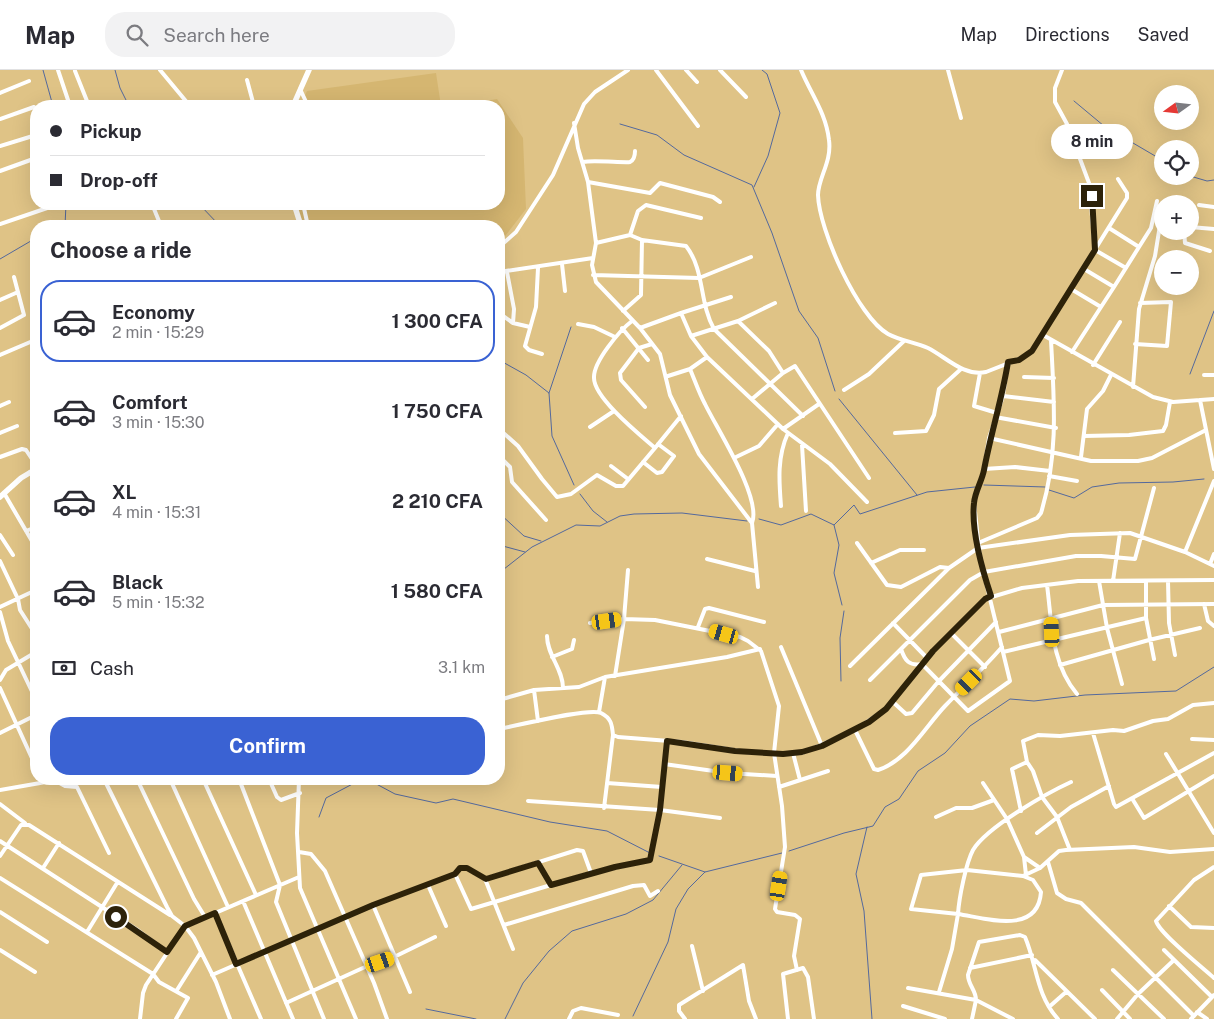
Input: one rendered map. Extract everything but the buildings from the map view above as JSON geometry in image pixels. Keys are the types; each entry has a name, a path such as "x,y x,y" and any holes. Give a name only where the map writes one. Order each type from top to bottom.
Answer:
{"street":[{"path":"58,70 68,100"},
{"path":"160,70 185,100"},
{"path":"295,100 309,70"},
{"path":"505,242 516,232 553,175 561,160 574,123 590,97 628,70"},
{"path":"656,70 698,126"},
{"path":"686,70 697,82"},
{"path":"720,70 746,97"},
{"path":"801,70 826,119 830,151 818,197 833,253 850,285 873,320 889,334 927,348 961,369 980,373 1026,356 1043,335 1128,195 1118,179"},
{"path":"948,70 961,118"},
{"path":"1062,70 1056,82 1055,102 1067,124 1090,183 1095,250"},
{"path":"76,71 87,100"},
{"path":"247,80 252,100"},
{"path":"0,93 29,81"},
{"path":"300,89 305,100"},
{"path":"0,119 30,108"},
{"path":"574,123 578,148 588,182 596,242 593,275 600,287 640,328 660,354 668,376 670,395 705,464 724,484 752,524"},
{"path":"0,146 30,137"},
{"path":"583,162 599,160 629,162 633,159 636,151"},
{"path":"0,171 30,160"},
{"path":"588,182 650,193 660,183 713,197 720,202"},
{"path":"630,235 638,211 646,205 701,218"},
{"path":"1199,205 1214,207"},
{"path":"0,224 41,210"},
{"path":"1072,352 1139,247 1152,223 1154,214"},
{"path":"1109,228 1139,247"},
{"path":"1199,228 1214,229"},
{"path":"596,242 630,235 642,240 686,246 700,278 704,304 714,329 768,384 803,416"},
{"path":"623,311 640,298 642,240"},
{"path":"1133,387 1135,344 1140,303 1158,240"},
{"path":"1185,240 1185,242 1210,251"},
{"path":"1095,250 1126,268"},
{"path":"593,275 700,278 751,257"},
{"path":"513,323 512,297 507,272 594,258"},
{"path":"562,264 565,291"},
{"path":"538,268 536,307 526,349 542,354"},
{"path":"1084,269 1114,287"},
{"path":"0,328 24,315 14,277"},
{"path":"1072,289 1102,307"},
{"path":"0,300 18,292"},
{"path":"640,328 704,304 731,297"},
{"path":"1135,344 1167,346 1171,302 1140,303"},
{"path":"691,336 738,320 775,303"},
{"path":"680,313 691,336 707,357 783,429 830,464 867,502"},
{"path":"505,317 513,323 530,327"},
{"path":"738,320 770,351 783,373"},
{"path":"632,321 614,337 594,378 598,388 614,411 655,448"},
{"path":"1093,365 1120,322"},
{"path":"578,324 594,327 614,337"},
{"path":"622,328 648,360"},
{"path":"1043,335 1093,365 1153,397 1170,402 1214,399"},
{"path":"850,666 949,568 978,545 1040,516 1050,473 1056,428 1051,340"},
{"path":"844,390 869,374 904,341"},
{"path":"0,355 30,342"},
{"path":"645,407 638,401 620,377 621,369 639,348 652,344"},
{"path":"668,376 690,369 707,357"},
{"path":"922,664 966,710 972,710 1010,681 978,545 974,502 984,469 996,415 1003,396 1008,362"},
{"path":"752,399 768,384 796,366 869,478"},
{"path":"690,369 704,402 734,458 754,513 752,524 758,587"},
{"path":"895,434 926,431 934,415 939,389 961,369"},
{"path":"980,373 974,406 996,415 1056,428"},
{"path":"1081,457 1088,405 1103,391 1111,375"},
{"path":"1204,375 1214,375"},
{"path":"1024,377 1054,378"},
{"path":"1003,396 1054,402"},
{"path":"1200,400 1214,469"},
{"path":"0,406 9,402"},
{"path":"1084,436 1163,431 1166,425 1170,402"},
{"path":"783,429 819,404"},
{"path":"590,426 614,411"},
{"path":"505,434 518,446 557,496 572,494 596,475 621,487 681,416"},
{"path":"734,458 759,446 778,424"},
{"path":"0,433 17,426"},
{"path":"990,438 1081,457 1091,461 1144,460 1206,430"},
{"path":"781,506 780,458 788,433"},
{"path":"643,462 658,473 662,472 674,456 658,444"},
{"path":"802,445 806,511"},
{"path":"0,457 22,448 30,455"},
{"path":"505,462 510,467 512,482 546,520"},
{"path":"611,466 628,479"},
{"path":"984,469 1015,467 1050,473 1077,482"},
{"path":"30,473 2,495 30,538"},
{"path":"1185,552 1214,481"},
{"path":"870,680 970,580 984,572 1076,556 1135,559 1154,488"},
{"path":"26,531 30,529"},
{"path":"1113,581 1120,533"},
{"path":"978,545 1070,535 1130,533 1185,552 1212,565 1214,554"},
{"path":"0,535 12,555"},
{"path":"857,543 887,585 901,587 940,567 946,566 949,568"},
{"path":"871,563 900,550 924,550"},
{"path":"707,559 755,571"},
{"path":"0,561 18,599 20,610 30,626"},
{"path":"615,676 624,619 628,570"},
{"path":"1099,580 1108,628 1122,684"},
{"path":"613,735 735,751 793,754 822,746 869,722 893,702 927,658 985,599 991,596 1047,585 1099,580 1214,580"},
{"path":"1146,581 1146,618 1154,659"},
{"path":"1168,581 1167,604 1170,635 1175,655"},
{"path":"1047,585 1053,640 1067,681 1077,694"},
{"path":"0,607 30,593"},
{"path":"1204,604 1208,621 1214,626"},
{"path":"999,632 1103,605 1214,604"},
{"path":"698,627 705,609 709,608 764,622"},
{"path":"0,612 8,641 30,688"},
{"path":"855,730 874,769 884,768 905,752 954,697 1002,650 1108,628 1146,618"},
{"path":"590,624 624,619 655,620 698,627 740,638 760,649 766,662 779,706 774,753 785,848 775,909 777,912 795,915 800,918 794,956 797,970"},
{"path":"893,702 909,715 996,622"},
{"path":"893,623 927,658"},
{"path":"1060,665 1200,628"},
{"path":"951,634 984,666"},
{"path":"547,636 552,657 562,678 564,688"},
{"path":"552,657 572,649 574,640"},
{"path":"781,647 822,746"},
{"path":"505,698 534,690 578,687 605,677 727,657 760,649"},
{"path":"902,649 908,662 914,665 922,664"},
{"path":"0,680 6,670 30,655"},
{"path":"599,712 605,677"},
{"path":"0,688 30,755"},
{"path":"534,690 538,721"},
{"path":"1070,850 1056,817 1042,797 1027,762 1023,741 1038,735 1060,736 1113,730 1124,731 1153,721 1168,719 1194,705 1214,703"},
{"path":"505,728 582,712 599,712 611,722 613,735 604,808"},
{"path":"0,733 30,719"},
{"path":"1093,733 1115,806 1132,800 1214,753"},
{"path":"1192,739 1214,740"},
{"path":"455,874 470,910 591,873 650,860 660,810 667,741"},
{"path":"793,754 800,780"},
{"path":"1166,754 1213,831"},
{"path":"1022,810 1012,769 1027,762"},
{"path":"664,764 728,773 777,776"},
{"path":"779,787 828,771"},
{"path":"1132,800 1144,818 1214,776"},
{"path":"939,992 951,955 967,870 974,849 1007,819 1042,797 1071,782"},
{"path":"607,783 662,787"},
{"path":"982,783 1007,819 1024,857 1025,875"},
{"path":"0,790 30,784"},
{"path":"64,785 78,787 108,853"},
{"path":"107,785 172,916"},
{"path":"141,785 194,899 205,917"},
{"path":"173,785 228,907"},
{"path":"206,785 256,895"},
{"path":"241,785 280,885 276,902 324,1019"},
{"path":"272,785 278,799 287,800 300,793"},
{"path":"299,785 297,826 300,888 356,1019"},
{"path":"1037,833 1056,817 1109,786"},
{"path":"936,817 956,808 972,808 994,800"},
{"path":"528,801 579,804 604,808 660,810 720,818"},
{"path":"0,804 25,823 59,843 185,926 201,952 230,1019"},
{"path":"0,856 21,825 25,823"},
{"path":"0,841 167,952"},
{"path":"43,868 59,843"},
{"path":"1025,875 1032,880 1041,892 1036,908 1027,916 1012,922 958,914 914,911 910,906 921,875 967,870 1025,875 1040,868 1059,851 1070,850 1134,847 1170,852 1214,849"},
{"path":"486,879 578,850 583,850 591,873"},
{"path":"299,852 311,854 319,862 365,967 374,983 387,1019"},
{"path":"1024,857 1040,868"},
{"path":"1048,862 1057,893 1066,899 1081,903 1194,1016 1206,1019"},
{"path":"538,863 551,885"},
{"path":"1214,867 1194,880 1158,917 1157,925 1214,978"},
{"path":"212,975 373,905 455,874 460,868 467,868 486,879 513,949"},
{"path":"140,1019 143,993 153,974 185,926 298,877"},
{"path":"0,878 153,974 159,982 177,990 188,998 176,1019"},
{"path":"87,932 117,883"},
{"path":"428,885 446,926"},
{"path":"504,925 633,886 644,885 650,896 658,891"},
{"path":"243,901 293,1019"},
{"path":"373,905 410,992"},
{"path":"1169,906 1192,927 1214,928"},
{"path":"0,912 47,942"},
{"path":"215,913 261,1019"},
{"path":"972,1019 976,994 968,980 979,942 1020,935 1025,937 1034,960 1040,989 1049,1007 1058,1019"},
{"path":"286,1003 365,967 394,957 434,937"},
{"path":"692,946 703,991"},
{"path":"0,950 35,972"},
{"path":"1164,950 1213,996 1194,1016"},
{"path":"177,990 201,952"},
{"path":"970,968 1032,955"},
{"path":"1034,960 1095,1019"},
{"path":"1117,1019 1138,994 1174,960"},
{"path":"685,1019 679,1012 679,1005 743,965 749,1001 756,1019"},
{"path":"788,1019 783,974 803,968 807,971 814,1019"},
{"path":"1113,970 1164,1019"},
{"path":"908,988 976,1000 1014,1019"},
{"path":"1102,990 1130,1019"},
{"path":"1049,1007 1066,992"},
{"path":"903,1006 945,1019"},
{"path":"569,1019 576,1008 618,1015"}],"shaded area":[{"path":"436,73 440,100 303,100 307,91"},
{"path":"505,111 523,138 526,209 505,236 505,220 302,220 299,210 505,210"}],"waterway":[{"path":"43,70 51,100"},
{"path":"115,70 120,88 126,100"},
{"path":"754,187 768,156 780,113 767,74 762,70"},
{"path":"1074,101 1104,126 1154,155"},
{"path":"620,124 657,135 684,155 752,185 772,233 799,311 818,338 835,391"},
{"path":"1199,179 1207,181 1214,180"},
{"path":"65,220 66,210"},
{"path":"205,210 214,220"},
{"path":"0,259 30,242"},
{"path":"1190,374 1214,311"},
{"path":"549,393 571,327"},
{"path":"505,363 526,375 549,393 552,436 574,485"},
{"path":"839,399 917,495"},
{"path":"1049,490 1074,498 1092,487 1119,483 1173,482 1204,479"},
{"path":"984,485 1045,487"},
{"path":"759,519 781,525 811,514 834,525 854,505 860,514 927,492 975,487"},
{"path":"580,494 593,511 607,522"},
{"path":"505,568 532,547 576,525 600,526 620,516 682,513 747,521"},
{"path":"505,519 524,536 541,541"},
{"path":"834,525 839,545 834,573 842,605"},
{"path":"505,547 525,552"},
{"path":"841,681 840,638 844,611"},
{"path":"789,851 844,833 873,826 885,807 899,799 918,771 945,753 970,726 1010,699 1034,701 1085,695 1176,691 1214,667"},
{"path":"319,817 326,798 351,785"},
{"path":"378,785 395,794 436,803 453,799 550,822 607,831 650,853"},
{"path":"867,827 856,874 864,911 872,1019"},
{"path":"659,856 705,872 782,853"},
{"path":"505,1019 523,983 549,951 572,931 626,914 653,900 682,865"},
{"path":"633,1016 668,942 676,909 688,889 705,872"},
{"path":"426,1009 476,1019"}],"route":[{"path":"116,917 167,952 185,926 215,913 236,964 373,905 455,874 460,868 467,868 486,879 538,863 551,885 626,864 646,862 652,857 660,810 667,741 753,753 793,754 822,746 869,722 893,702 933,651 985,599 991,596 978,548 974,502 1003,396 1008,362 1019,360 1026,356 1039,342 1095,250 1092,196"}]}
